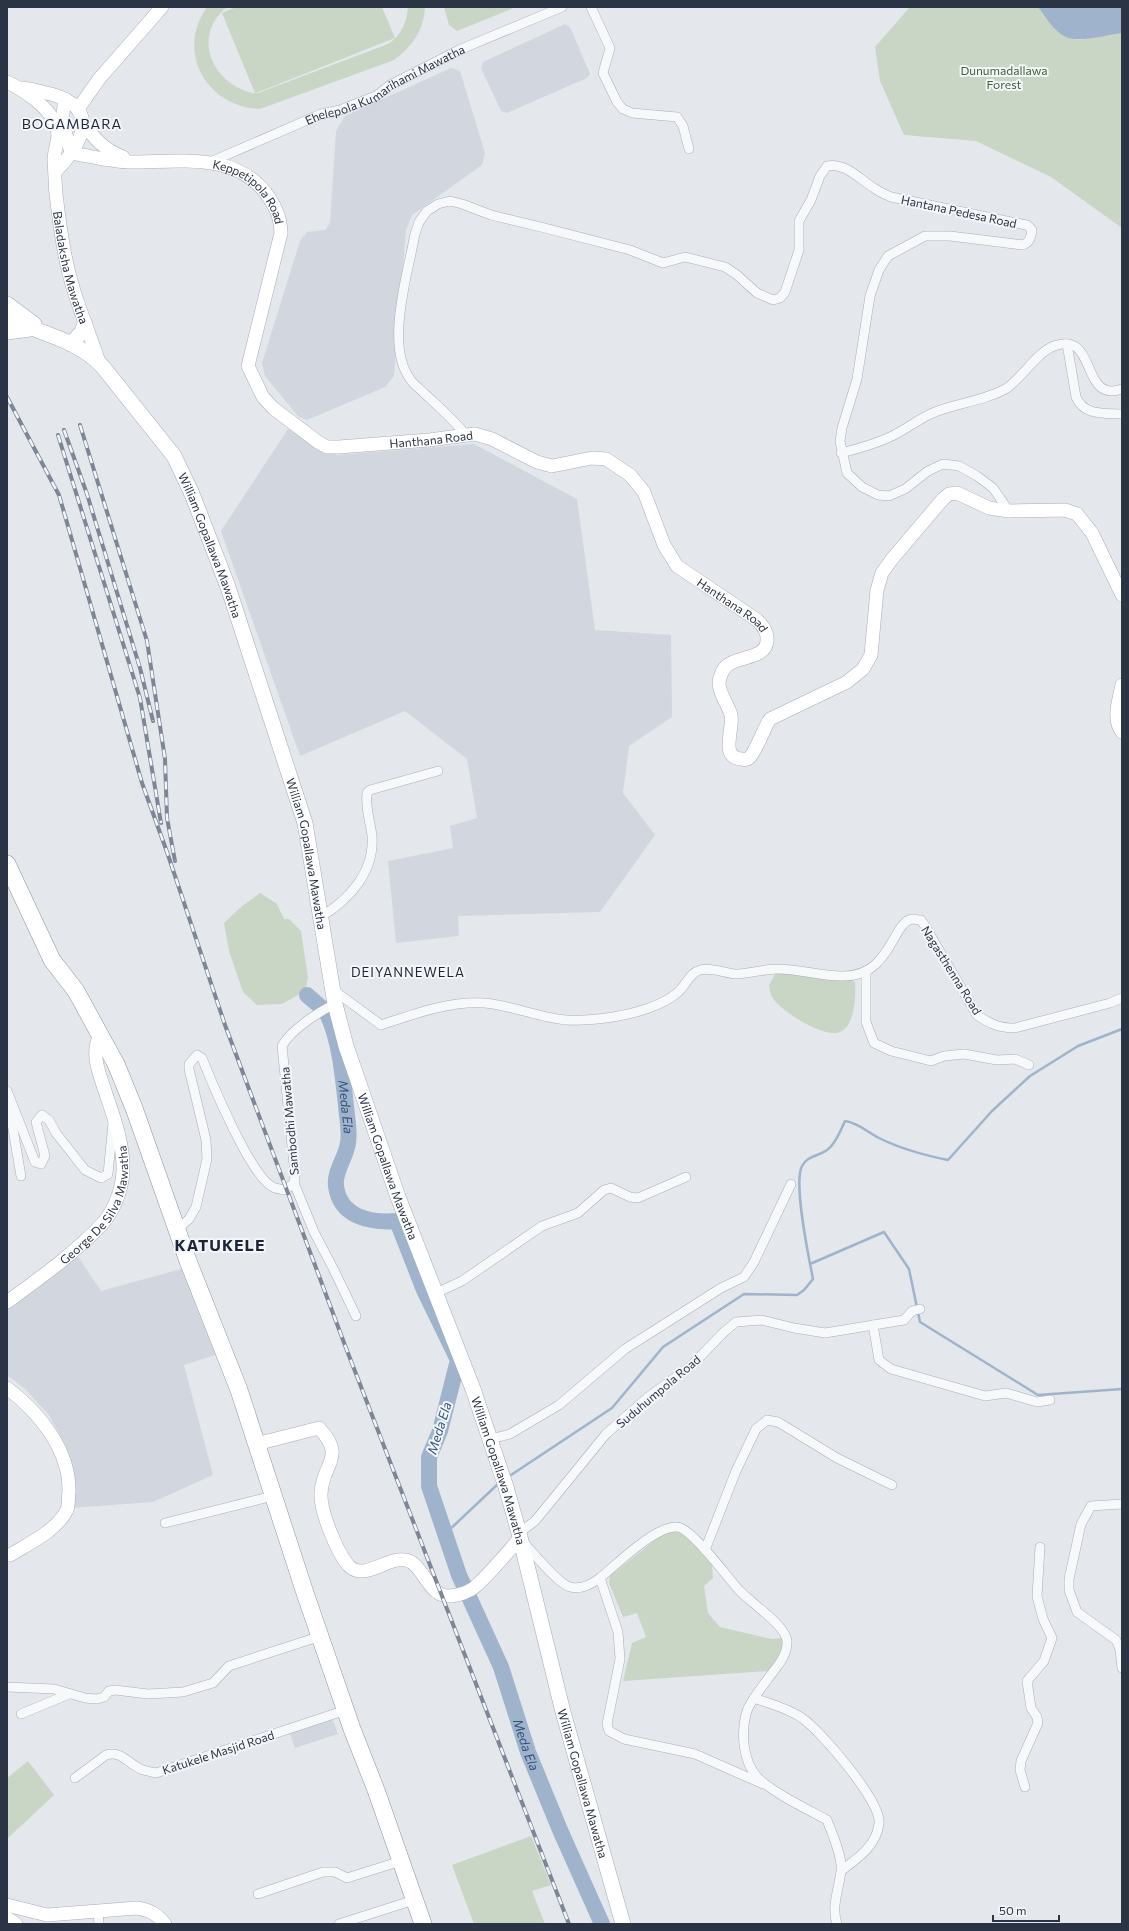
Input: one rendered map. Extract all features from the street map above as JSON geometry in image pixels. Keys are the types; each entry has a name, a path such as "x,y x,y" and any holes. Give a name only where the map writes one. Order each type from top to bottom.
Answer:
{"highway":[{"path":"7,864 52,960 76,991 116,1064 134,1108 177,1230 239,1390 273,1496 346,1710 423,1924"}],"main road":[{"path":"7,304 23,314 38,331"},
{"name":"William Gopallawa Mawatha","path":"7,318 71,344 91,355 99,362 174,456 192,494 217,555 305,823 322,916 332,989 332,1006 372,1124 473,1389 506,1487 520,1536 563,1712 623,1924"},
{"path":"71,344 82,332 85,324"},
{"name":"William Gopallawa Mawatha","path":"7,332 21,329 38,331"}],"street":[{"path":"7,82 20,88 27,88 65,99 78,109 99,79 162,7"},
{"name":"Ehelepola Kumarihami Mawatha","path":"208,162 321,114 340,110 376,96 390,84 459,50 562,7"},
{"path":"591,7 610,48 603,73 617,102 623,109 632,113 677,118 682,126 689,149"},
{"path":"65,99 82,92 99,79"},
{"name":"Baladaksha Mawatha","path":"20,88 48,112 56,127 58,136 54,161 56,171 56,192 68,271 99,362"},
{"path":"65,99 62,120 71,153"},
{"name":"Keppetipola Road","path":"78,109 83,123 96,140 106,149 138,162"},
{"path":"56,171 71,153 81,136 83,123"},
{"name":"Keppetipola Road","path":"71,153 123,162 208,162 230,168 252,178 266,193 280,218 280,243 248,366"},
{"name":"Hantana Pedesa Road","path":"466,435 458,424 411,380 405,371 398,340 399,321 415,234 419,222 427,211 438,204 450,201 491,215 630,250 663,263 685,258 725,267 737,274 757,293 773,300 780,298 785,292 799,250 799,221 812,200 820,176 827,166 834,164 845,168 876,190 891,197 1021,224 1032,230 1031,238 1027,244 1023,245 950,236 925,236 888,256 879,270 870,296 857,379 841,434 841,453 847,473 862,487 878,495 889,496 905,489 928,471 943,464 959,466 977,476 993,488 1009,511"},
{"path":"841,453 890,437 934,412 1005,389 1018,379 1044,352 1054,346 1067,344 1076,346 1083,353 1092,378 1098,386 1108,390 1122,389"},
{"path":"1067,344 1076,397 1079,404 1084,410 1122,414"},
{"name":"Hanthana Road","path":"248,366 263,397 273,408 327,447 429,440 466,435 484,436 525,457 552,466 600,458 616,464 638,482 644,492 664,545 677,566 757,620 764,627 768,636 767,645 763,650 748,658 729,664 720,677 720,689 732,716 728,749 733,756 740,759 747,759 752,756 763,729 770,719 847,682 863,669 871,655 877,590 882,573 892,558 949,494 957,493 990,508 1009,511 1059,510 1077,514 1092,533 1122,595"},
{"path":"1122,685 1117,712 1119,728 1122,732"},
{"path":"322,916 344,901 367,870 373,850 367,793 370,790 438,772"},
{"name":"Nagasthenna Road","path":"332,989 381,1025 427,1009 479,1003 567,1020 613,1017 658,1005 678,992 693,973 702,969 739,974 756,970 780,969 842,976 855,975 866,971 886,954 901,928 906,922 912,919 921,920 977,1015 988,1023 1001,1028 1015,1028 1103,1005 1122,998"},
{"path":"866,971 866,1022 874,1043 891,1051 931,1061 944,1056 964,1054 998,1060 1015,1060 1029,1065"},
{"name":"Sambodhi Mawatha","path":"177,1230 189,1219 196,1207 207,1159 206,1140 188,1069 189,1064 197,1055 202,1058 224,1111 258,1174 272,1187 285,1190 294,1183 296,1175 282,1046 286,1039 320,1012 332,1006"},
{"name":"George De Silva Mawatha","path":"7,1302 51,1269 104,1222 121,1186 123,1164 114,1120 96,1064 95,1050 100,1035"},
{"path":"7,1091 35,1162 41,1164 45,1156 36,1122 42,1115 49,1120 56,1133 85,1170 101,1178 108,1174 112,1127 114,1120"},
{"path":"7,1091 21,1176"},
{"path":"436,1293 462,1281 542,1226 578,1213 604,1190 611,1188 630,1198 638,1198 686,1177"},
{"path":"294,1183 314,1232 356,1316"},
{"path":"490,1441 510,1434 559,1405 625,1349 721,1288 744,1277 754,1262 791,1184"},
{"name":"Suduhumpola Road","path":"520,1536 535,1521 606,1434 647,1398 691,1366 724,1332 736,1322 762,1320 794,1328 825,1333 904,1320 917,1309"},
{"path":"873,1325 879,1360 891,1369 985,1396 1006,1393 1037,1402 1050,1400"},
{"path":"7,1388 43,1420 59,1450 69,1478 68,1508 61,1520 48,1532 10,1555 7,1555"},
{"path":"705,1550 736,1471 756,1429 768,1420 778,1422 837,1458 892,1485"},
{"path":"256,1444 319,1428 332,1446 333,1456 320,1496 335,1544 349,1566 363,1571 404,1560 412,1562 432,1588 441,1595 458,1595 473,1588 520,1536 552,1573 570,1587 580,1587 591,1584 600,1578 655,1533 677,1527 685,1529 744,1596 782,1629 787,1640 786,1653 754,1698 746,1713 743,1737 748,1761 757,1777 827,1820 842,1870 835,1896 837,1924"},
{"path":"165,1524 273,1496"},
{"path":"1122,1504 1092,1506 1081,1524 1069,1579 1069,1590 1077,1612 1116,1640 1120,1649 1122,1668"},
{"path":"1025,1787 1020,1770 1021,1761 1038,1723 1037,1717 1031,1708 1027,1681 1044,1661 1052,1638 1043,1619 1036,1596 1040,1547"},
{"path":"600,1578 618,1632 620,1659 607,1724 609,1731 624,1739 695,1754 771,1787"},
{"path":"7,1686 54,1689 85,1698 97,1699 104,1696 109,1691 115,1690 148,1694 183,1692 213,1682 229,1666 321,1636"},
{"path":"21,1714 69,1694"},
{"path":"754,1698 787,1710 803,1718 856,1777 876,1806 880,1823 875,1838 863,1854 842,1870"},
{"name":"Katukele Masjid Road","path":"75,1778 106,1755 112,1753 119,1754 142,1770 156,1773 346,1710"},
{"path":"258,1894 323,1872 335,1872 347,1878 401,1861"},
{"path":"339,1924 414,1900"},
{"path":"7,1905 47,1915 98,1918 137,1908 147,1909 158,1915 165,1924"},
{"path":"7,1918 16,1924"}],"shaded area":[{"path":"565,24 570,27 590,74 587,78 507,113 501,111 481,68 483,62"},
{"path":"451,68 460,71 485,153 482,165 412,215 406,230 394,376 385,387 307,420 298,416 265,376 262,363 300,241 307,232 325,230 330,223 336,131 345,116"},
{"path":"288,429 337,455 474,444 577,499 595,630 671,635 672,717 629,746 623,793 655,835 600,912 458,916 459,936 396,943 388,861 453,848 450,826 477,818 467,759 405,711 300,756 221,531"},
{"path":"75,1252 101,1291 181,1269 215,1355 184,1365 213,1475 153,1502 70,1508 71,1475 66,1446 49,1415 25,1389 7,1375 7,1303"},
{"path":"332,1717 338,1734 295,1748 289,1731"}],"green space":[{"path":"207,7 227,7 216,19 210,31 209,45 211,58 217,69 227,80 239,88 255,93 222,13 236,7 382,7 395,38 256,93 258,93 388,44 393,41 400,33 406,18 408,7 425,7 422,23 416,37 411,44 394,60 260,109 241,106 225,99 212,88 202,74 196,59 194,42 198,24"},
{"path":"444,7 516,7 457,31 449,25"},
{"name":"Dunumadallawa Forest","path":"910,7 1038,7 1057,31 1078,40 1122,33 1122,228 1051,177 976,141 904,135 880,81 875,47"},
{"path":"260,893 277,904 284,919 289,919 301,931 308,978 305,991 282,1004 257,1005 243,992 229,951 224,923 241,907"},
{"path":"777,971 848,978 855,982 854,1010 845,1029 840,1032 833,1033 814,1028 784,1009 772,997 770,991 769,985"},
{"path":"678,1529 700,1541 712,1566 713,1578 704,1586 708,1613 720,1627 772,1639 783,1638 782,1658 769,1671 623,1681 632,1643 646,1637 637,1613 623,1617 609,1583 610,1576 665,1532"},
{"path":"28,1761 54,1795 7,1839 7,1778"},
{"path":"531,1836 551,1885 532,1891 545,1924 474,1924 452,1865"}],"water":[{"path":"1038,7 1122,7 1122,33 1085,39 1071,39 1058,32"}],"waterway":[{"name":"Meda Ela","path":"307,995 322,1008 328,1016 335,1037 344,1084 349,1134 347,1149 338,1170 336,1180 339,1197 350,1212 359,1216 377,1221 397,1221 424,1290 458,1360 440,1431 429,1457 429,1486 459,1575 501,1667 528,1752 560,1830 602,1924"},
{"path":"508,1477 612,1408 663,1347 744,1294 797,1295 804,1290 813,1279 800,1204 799,1188 802,1166 807,1160 824,1152 833,1145 845,1121 859,1126 879,1138 896,1145 921,1154 948,1160 992,1111 1030,1076 1078,1046 1122,1029"},
{"path":"810,1264 884,1232 909,1269 920,1322 1038,1395 1122,1389"},
{"path":"446,1533 499,1483"}],"railway":[{"path":"7,397 59,495 142,783 167,852 225,1025 346,1348 569,1924"},
{"path":"80,425 147,641 165,759 167,818 175,861"},
{"path":"64,430 87,494 140,668 153,721"},
{"path":"58,435 140,698 161,823"}],"district":[{"name":"BOGAMBARA","path":"72,123"},
{"name":"DEIYANNEWELA","path":"408,972"},
{"name":"KATUKELE","path":"220,1244"}]}
